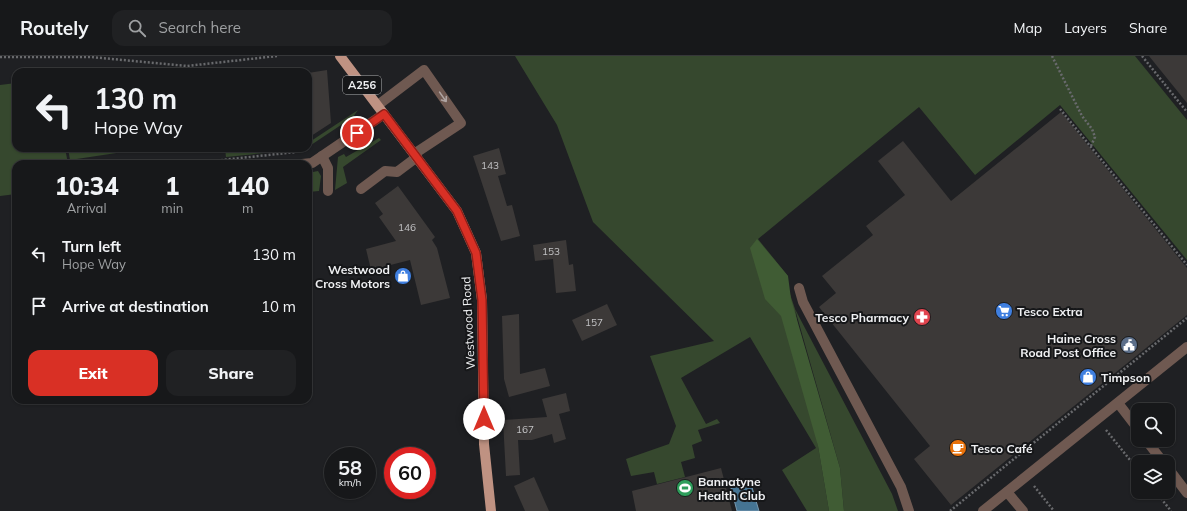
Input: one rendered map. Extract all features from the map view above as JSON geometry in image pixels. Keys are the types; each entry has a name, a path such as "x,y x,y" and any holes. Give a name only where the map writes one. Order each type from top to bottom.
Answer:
{"main road":[{"name":"Westwood Road","path":"340,56 457,211 476,253 482,300 484,444 491,511"}],"lane":[{"path":"361,190 385,171 397,172 416,155 461,123 424,70 378,105"},
{"path":"312,163 384,114"},
{"path":"322,156 328,168 328,191"},
{"path":"799,288 803,302 901,487 909,511"},
{"path":"983,511 1187,347"},
{"path":"1118,403 1131,420"},
{"path":"1151,447 1158,455"},
{"path":"1175,477 1187,493"},
{"path":"1007,492 1023,511"}],"path":[{"path":"0,57 91,57 187,66 277,56"},
{"path":"1052,56 1082,116 1092,129 1095,137 1091,146"},
{"path":"1142,56 1187,112"},
{"path":"1060,109 1187,265"},
{"path":"222,160 297,152"},
{"path":"950,511 1187,318"},
{"path":"1084,402 1131,461"},
{"path":"1026,476 1054,511"},
{"path":"1162,499 1171,511"}],"green space":[{"path":"515,56 1135,56 1187,120 1187,260 1060,105 975,175 919,107 758,239 788,276 788,288 795,309 829,511 807,511 782,470 816,448 750,337 681,378 706,424 717,419 720,423 698,430 702,441 692,445 695,458 681,462 685,477 657,484 654,472 631,476 626,459 669,444 676,426 650,356 714,341 593,222 557,125"},
{"path":"12,84 12,152 66,152 67,160 12,160 12,194 0,196 0,85"},
{"path":"358,110 353,117 312,144 312,140"},
{"path":"379,138 381,140 343,167 347,183 335,190 338,157 344,154 346,157"},
{"path":"69,152 123,152 70,160"},
{"path":"225,152 274,152 226,157"},
{"path":"318,171 321,176 319,191 312,192 312,172"},
{"path":"757,239 788,276 791,299 840,468 844,511 829,511 818,446 781,316 765,299 750,248"},
{"path":"795,309 892,494 898,511 844,511 840,468"}],"water":[{"path":"751,484 759,511 737,511 731,488"}],"building":[{"path":"1149,56 1187,56 1187,103"},
{"path":"327,70 331,123 312,135 312,72"},
{"name":"Tesco Extra","path":"1061,112 1187,268 1187,315 951,505 914,459 930,446 819,307 836,293 822,276 873,235 866,226 905,195 878,161 903,141 951,201"},
{"path":"499,148 506,174 498,176 507,206 512,205 520,236 501,241 473,156"},
{"path":"398,186 435,237 432,240 437,248 450,298 421,305 410,260 371,270 366,249 396,241 379,217 383,214 375,203"},
{"path":"566,240 569,265 573,264 576,291 556,293 553,259 535,261 533,245"},
{"path":"607,304 617,325 582,341 572,320"},
{"path":"519,314 520,374 545,368 550,386 509,397 504,379 502,316"},
{"path":"566,393 570,411 559,414 566,439 554,443 552,434 532,440 518,440 520,475 506,476 503,420 547,417 542,399"},
{"name":"Bannatyne Health Club","path":"721,468 732,511 636,511 632,491"},
{"path":"534,477 549,511 525,511 514,486"}],"place":[{"name":"Westwood Cross Motors","path":"403,276"},
{"name":"Tesco Extra","path":"1004,311"},
{"name":"Tesco Pharmacy","path":"922,317"},
{"name":"Haine Cross Road Post Office","path":"1129,345"},
{"name":"Timpson","path":"1088,377"},
{"name":"Tesco Café","path":"958,448"},
{"name":"Bannatyne Health Club","path":"685,488"}],"route":[{"path":"357,133 384,114 457,211 476,253 482,300 484,333 484,419"}]}
